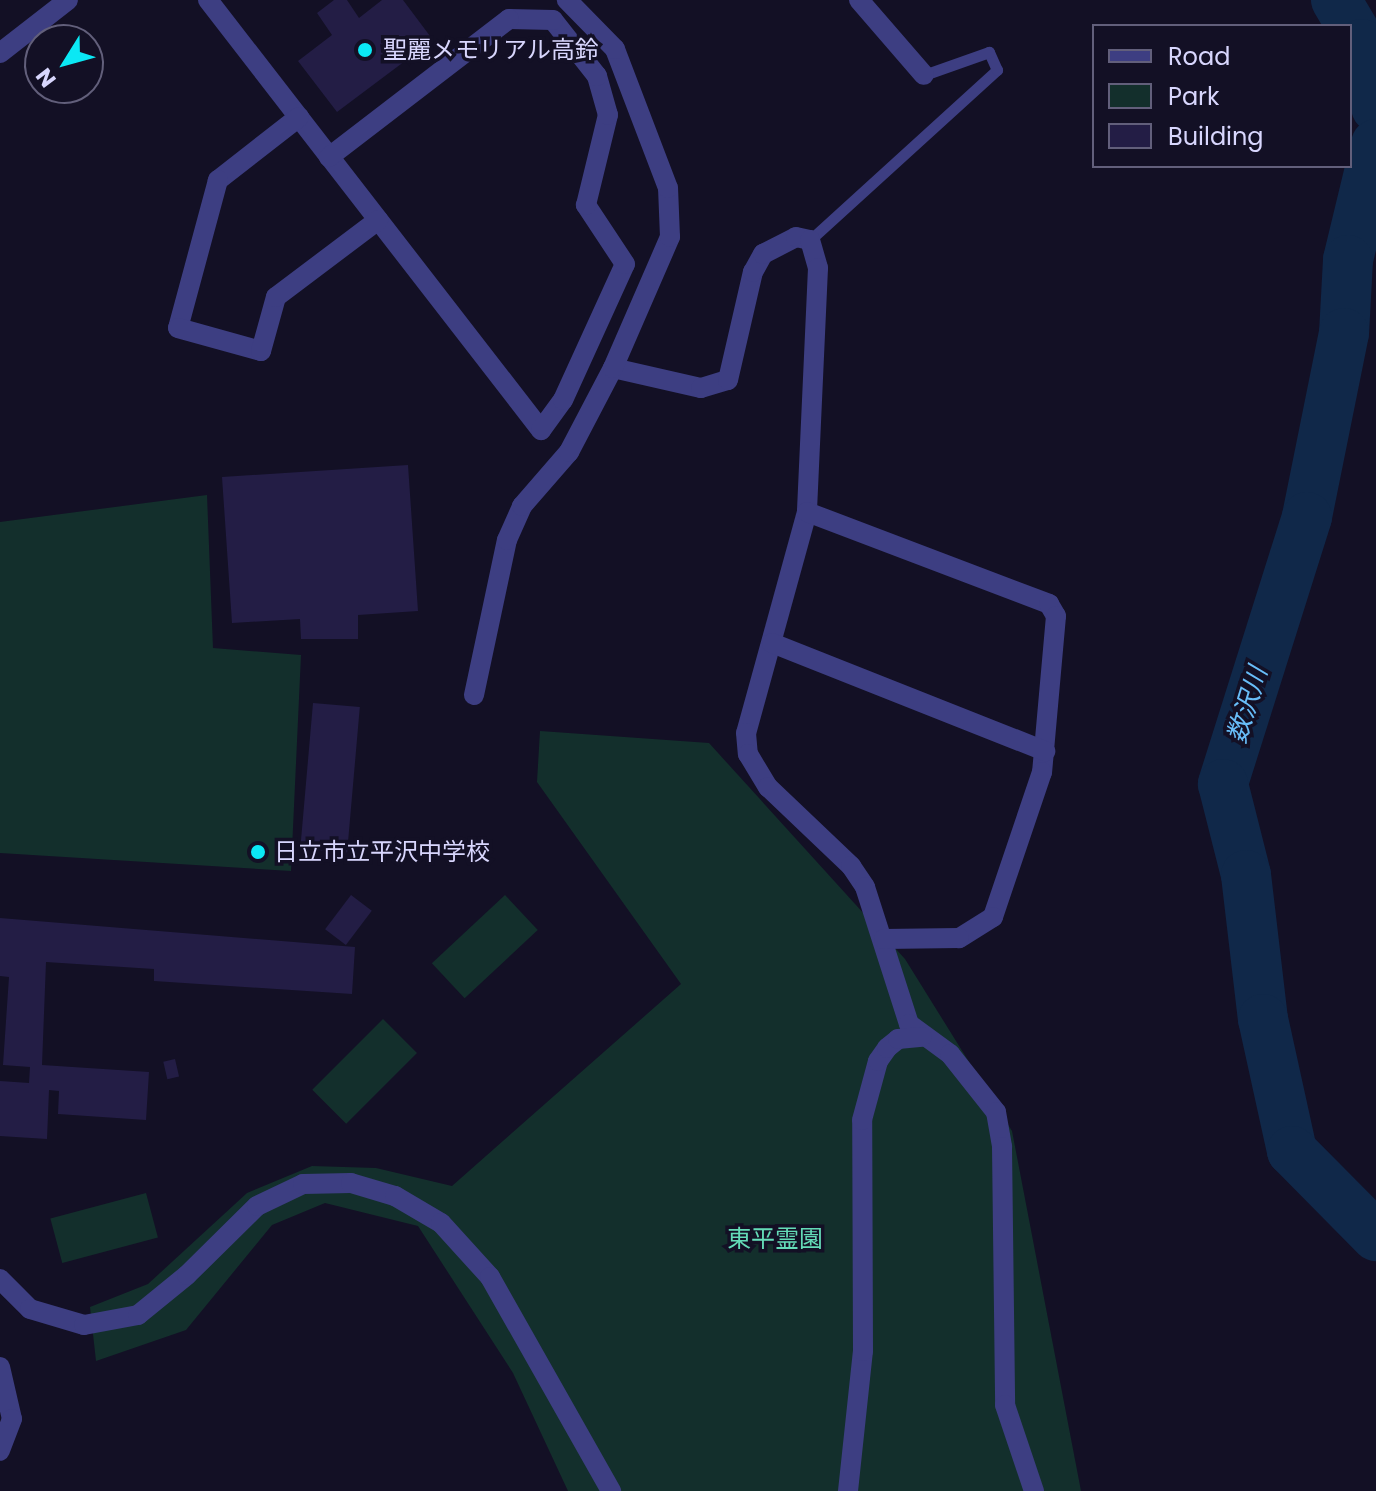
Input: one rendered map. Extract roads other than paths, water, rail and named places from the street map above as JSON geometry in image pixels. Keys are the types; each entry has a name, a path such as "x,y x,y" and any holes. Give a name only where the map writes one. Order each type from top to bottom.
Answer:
{"street":[{"path":"0,53 68,0"},
{"path":"208,0 329,157 541,430 563,400 625,264 586,205 608,115 597,76 553,20 509,19 329,157"},
{"path":"474,695 507,540 522,506 569,452 613,368 665,256 673,213 615,49 567,0"},
{"path":"859,0 924,75"},
{"path":"299,117 218,180 178,328 261,351 276,297 378,220"},
{"path":"613,368 701,388 728,380 753,272 763,254 796,237 810,240 818,268 807,512 746,733 748,754 768,787 851,866 872,901 909,1024 922,1037 950,1054 996,1112 1002,1147 1005,1405 1034,1491"},
{"path":"807,512 1049,604 1056,616 1045,751 993,917 959,938 884,939"},
{"path":"772,643 1045,751"},
{"path":"848,1491 863,1351 862,1120 878,1061 887,1048 898,1039 922,1037"},
{"path":"0,1279 30,1309 84,1325 138,1315 187,1275 257,1206 303,1184 351,1183 395,1196 441,1223 490,1277 611,1491"},
{"path":"0,1367 12,1419 0,1451"}],"lane":[{"path":"810,240 997,70 989,52 924,75"}],"waterway":[{"name":"数沢川","path":"1336,0 1350,24"},
{"name":"数沢川","path":"1352,27 1362,44 1376,107"},
{"name":"数沢川","path":"1376,144 1348,260 1344,333 1307,517 1223,784 1246,875 1263,1019 1292,1151 1376,1236"}],"place":[{"name":"聖麗メモリアル高鈴","path":"365,50"},
{"name":"日立市立平沢中学校","path":"258,852"}],"park label":[{"name":"東平霊園","path":"775,1239"}]}
